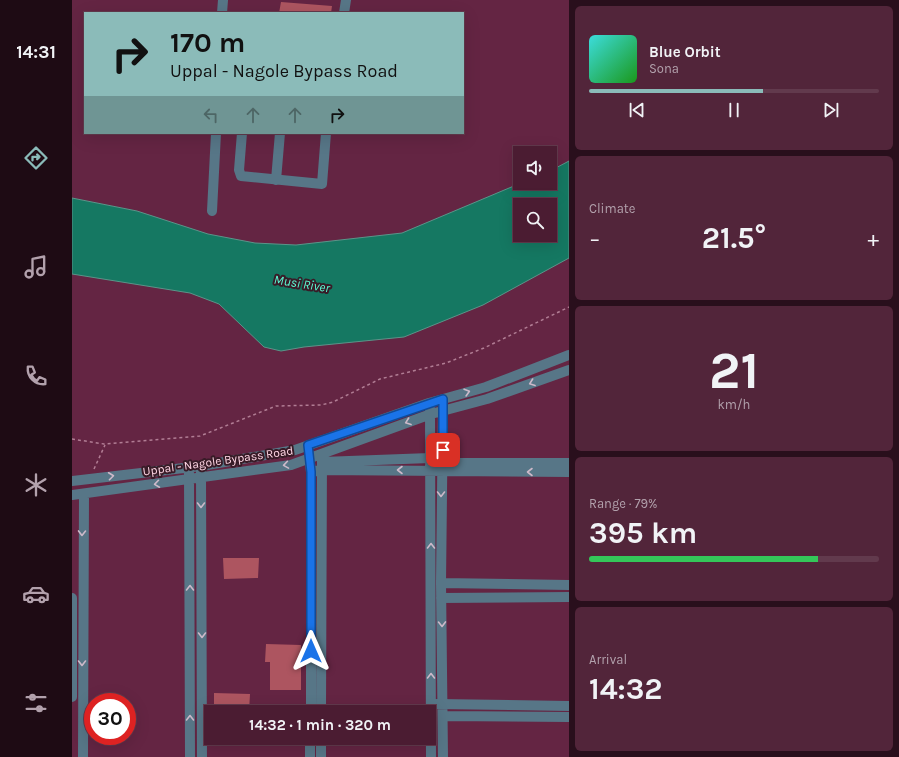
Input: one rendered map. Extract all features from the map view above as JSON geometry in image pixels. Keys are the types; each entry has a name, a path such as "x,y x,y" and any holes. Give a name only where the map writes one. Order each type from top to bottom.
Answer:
{"street":[{"path":"222,12 223,0"},
{"path":"338,12 339,0"},
{"path":"344,12 346,0"},
{"path":"212,211 216,134"},
{"path":"242,134 239,170 241,176 322,184 326,134"},
{"path":"276,180 280,134"},
{"name":"Uppal - Nagole Bypass Road","path":"72,481 201,466 271,455 308,445 429,403 486,387 569,355"},
{"name":"Uppal - Nagole Bypass Road","path":"72,495 291,465 309,460 322,463 431,414 487,399 569,370"},
{"path":"443,399 441,583 444,704 443,757"},
{"path":"429,403 431,414 431,757"},
{"path":"308,445 311,477 310,705"},
{"path":"311,477 322,463 430,458 442,468 569,472"},
{"path":"322,463 431,470 442,468 569,463"},
{"path":"321,705 322,463"},
{"path":"201,466 202,757"},
{"path":"189,467 190,757"},
{"path":"311,477 321,498"},
{"path":"83,757 84,494"},
{"path":"441,583 569,585"},
{"path":"441,598 569,596"},
{"path":"72,598 72,698"},
{"path":"431,704 569,706"},
{"path":"444,716 569,717"},
{"path":"310,745 310,757"},
{"path":"321,745 321,757"}],"path":[{"path":"72,439 106,444 200,436 276,406 321,405 333,402 380,379 432,367 472,353 569,307"},
{"path":"93,478 95,465 106,444"}],"water":[{"name":"Musi River","path":"569,161 569,258 483,305 404,337 304,347 281,351 264,347 219,304 190,293 72,274 72,198 137,211 208,234 255,243 296,245 402,233 513,186 513,190 557,190 557,167"}],"building":[{"path":"281,2 332,6 331,12 279,12"},
{"path":"223,558 259,558 258,578 224,579"},
{"path":"266,644 301,645 301,690 270,690 270,662 265,662"},
{"path":"214,693 250,694 249,705 214,705"}],"route":[{"path":"311,651 311,472 308,445 443,399 443,450"}]}
